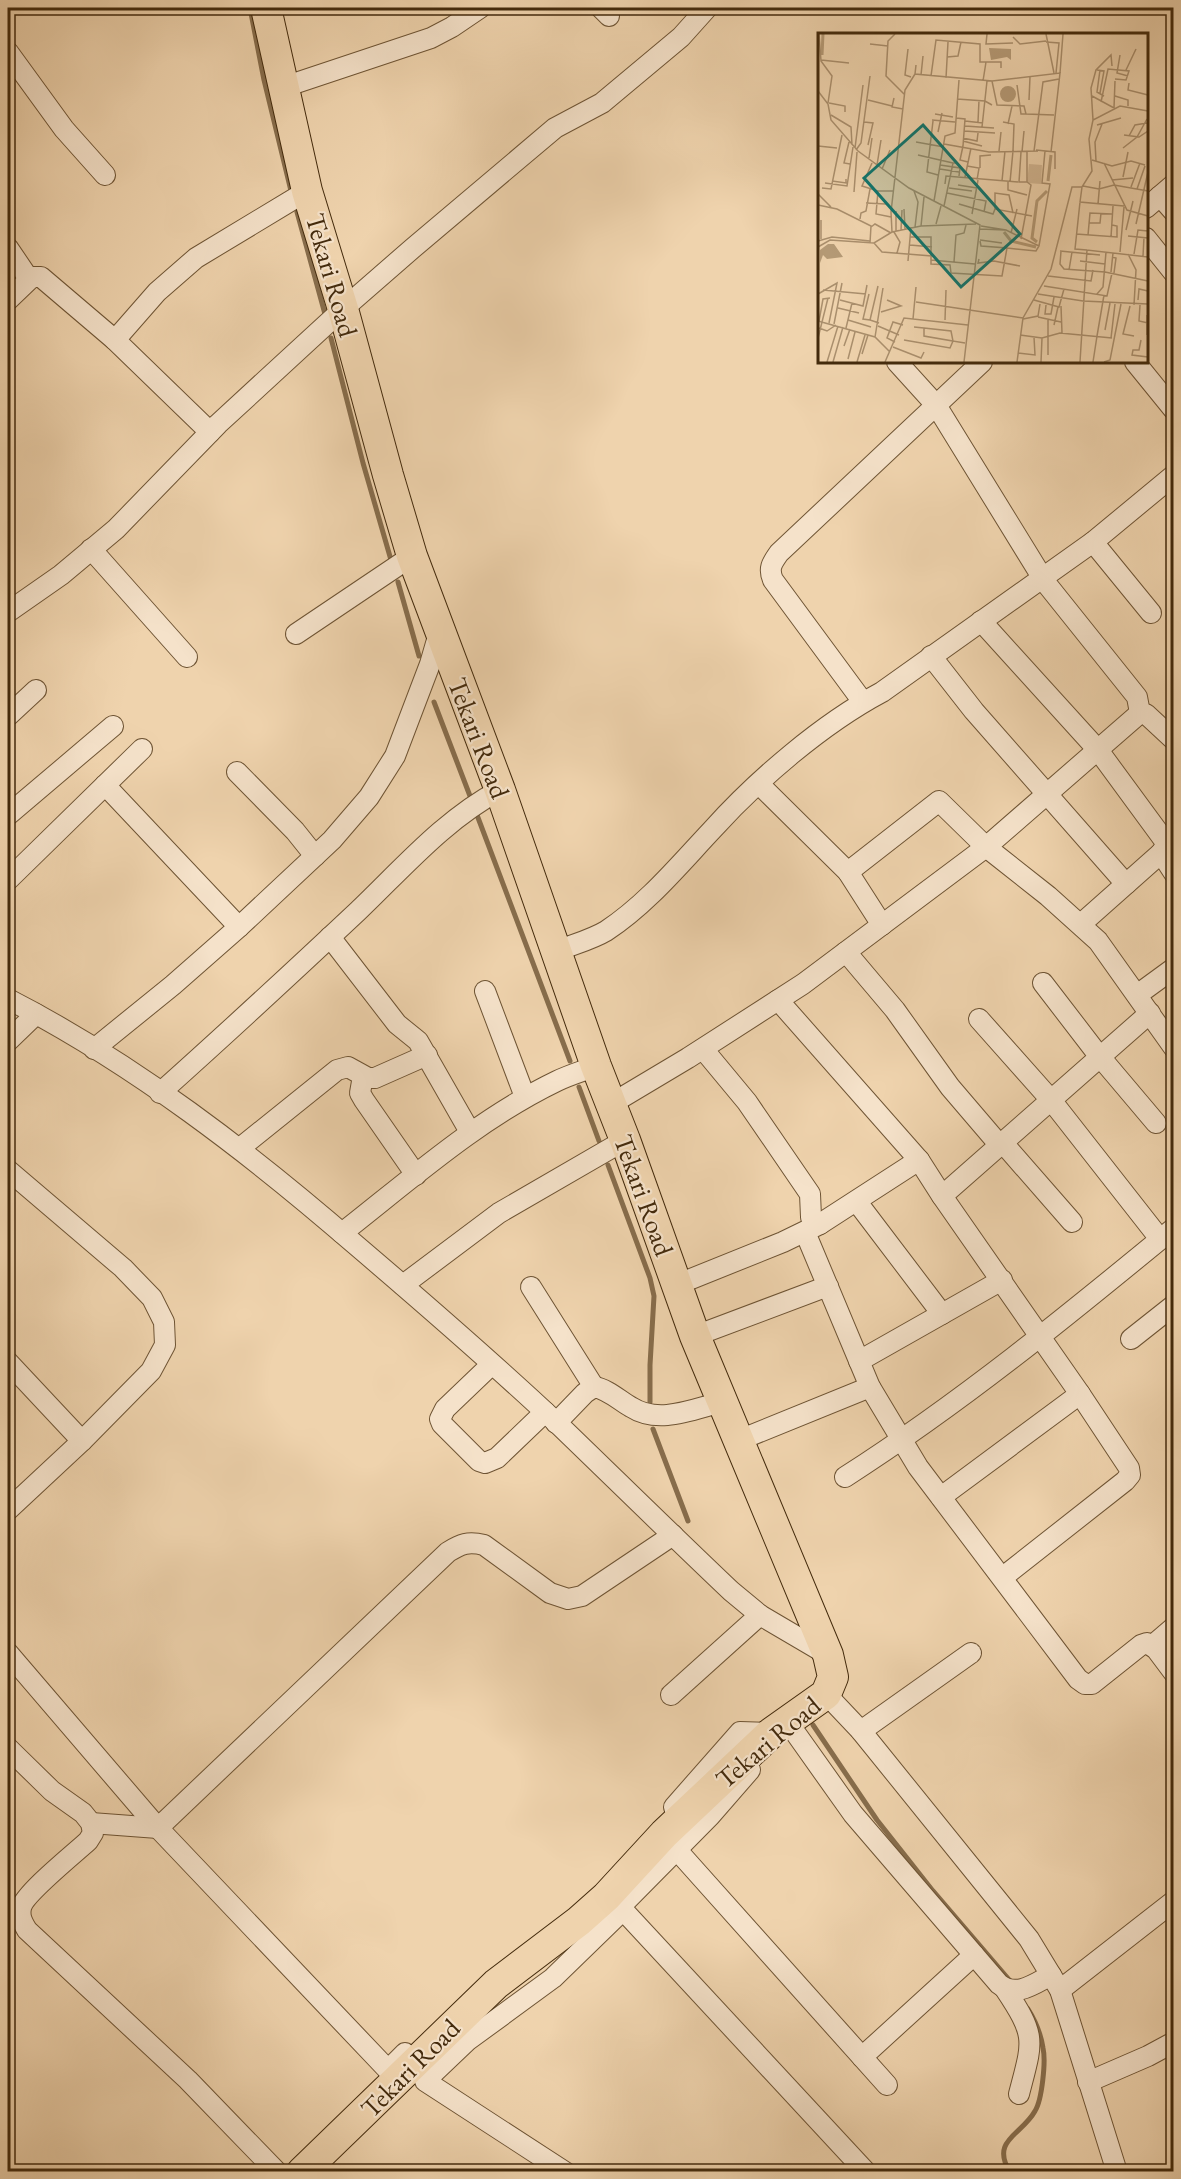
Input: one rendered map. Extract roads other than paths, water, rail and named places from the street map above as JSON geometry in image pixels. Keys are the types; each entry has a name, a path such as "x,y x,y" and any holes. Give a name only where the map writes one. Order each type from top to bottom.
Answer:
{"highway":[{"name":"Tekari Road","path":"266,8 307,191 343,309 412,556 500,790 555,952 695,1336 828,1655 833,1677 826,1694 779,1727 664,1834 606,1897 579,1921 496,1984 302,2172"}],"street":[{"path":"284,87 431,38 480,8"},
{"path":"8,612 60,575 116,529 210,432 343,309 555,128 602,103 673,45 707,8"},
{"path":"8,52 64,129 105,175"},
{"path":"115,340 157,292 196,258 307,191"},
{"path":"1160,196 1173,212"},
{"path":"1148,241 1173,273"},
{"path":"8,248 29,279"},
{"path":"8,300 29,279 34,276 41,277 115,340 210,432"},
{"path":"898,363 936,405 1043,577 1137,697 1140,713"},
{"path":"863,702 773,580 770,572 772,564 780,553 981,363"},
{"path":"1136,363 1173,410"},
{"path":"555,952 605,932 644,900 759,784 805,743 863,702 882,692 1093,542 1173,475"},
{"path":"1093,542 1152,614"},
{"path":"91,549 187,657"},
{"path":"296,634 412,556"},
{"path":"981,621 1098,750 1166,841 1167,846 1161,853 1081,924"},
{"path":"94,1049 173,985 239,927 332,840 369,796 395,756 440,633"},
{"path":"931,656 974,711 1126,884"},
{"path":"8,716 36,690"},
{"path":"1140,713 1146,714 1173,740"},
{"path":"611,1104 703,1049 846,952 986,847 1140,713"},
{"path":"8,815 113,726"},
{"path":"8,880 142,749"},
{"path":"237,772 295,831 315,856"},
{"path":"759,784 849,872 882,925"},
{"path":"105,785 239,927"},
{"path":"160,1093 249,1014 419,851 467,809 500,790"},
{"path":"849,872 939,801 986,847 1081,924 1098,941 1173,1048"},
{"path":"1161,853 1173,873"},
{"path":"330,937 397,1024 418,1041 470,1132"},
{"path":"846,952 895,1010 950,1086 997,1142 1003,1143 1072,1222"},
{"path":"1137,995 1173,968"},
{"path":"1043,983 1100,1057 1156,1122"},
{"path":"485,991 525,1097"},
{"path":"8,999 94,1049 240,1148 403,1285 550,1418 683,1546 760,1615 828,1655"},
{"path":"778,1000 919,1160 1129,1468 1130,1475 1125,1481 1003,1577"},
{"path":"942,1196 1150,1013"},
{"path":"8,1041 36,1014"},
{"path":"845,1477 902,1441 1040,1338 1167,1233 980,1019"},
{"path":"703,1049 747,1102 810,1194 812,1228 828,1286 870,1387 902,1441 941,1497 1082,1683 1089,1685 1097,1681 1144,1643 1153,1645 1173,1673"},
{"path":"240,1148 337,1070 348,1067 368,1078 379,1077 427,1055"},
{"path":"342,1233 470,1132 525,1097 560,1079 596,1066"},
{"path":"363,1076 360,1093 416,1175"},
{"path":"403,1285 498,1213 625,1140"},
{"path":"676,1285 812,1228 857,1202 919,1160"},
{"path":"8,1170 123,1268 152,1298 164,1322 165,1345 151,1371 82,1441 8,1510"},
{"path":"857,1202 942,1314"},
{"path":"859,1361 1002,1280"},
{"path":"695,1336 828,1286"},
{"path":"531,1287 594,1388 605,1391 633,1409 655,1416 666,1416 722,1402"},
{"path":"1131,1339 1173,1305"},
{"path":"8,1362 82,1441"},
{"path":"491,1365 445,1409 440,1419 442,1424 479,1461 485,1463 497,1458 594,1388"},
{"path":"737,1441 870,1387"},
{"path":"941,1497 1080,1394"},
{"path":"91,1823 158,1828 448,1552 460,1544 470,1542 483,1545 550,1593 568,1599 582,1596 683,1546"},
{"path":"671,1695 760,1615"},
{"path":"1153,1645 1173,1627"},
{"path":"8,1653 158,1828 388,2070 445,2014 525,1946 598,1892 740,1732 779,1727"},
{"path":"861,1731 972,1653"},
{"path":"826,1694 861,1731 1029,1939 1055,1983 1117,2172"},
{"path":"565,2172 425,2081 467,2041 553,1978 623,1910 625,1902 710,1816 749,1770 779,1727"},
{"path":"779,1727 1005,1989 1024,2018 1030,2033 1031,2048 1019,2094"},
{"path":"8,1748 52,1791 83,1812 91,1823 93,1833 88,1841 30,1894 21,1906 21,1920 27,1930 188,2080 277,2172"},
{"path":"676,1849 887,2085"},
{"path":"1005,1989 1012,1991 1055,1983 1173,1901"},
{"path":"623,1910 866,2172"},
{"path":"862,2057 974,1955"},
{"path":"1088,2082 1148,2056 1173,2042"}],"waterway":[{"path":"250,8 264,80 291,191"},
{"path":"297,212 325,314"},
{"path":"331,338 391,560"},
{"path":"398,582 419,656"},
{"path":"434,702 470,796"},
{"path":"477,815 570,1061"},
{"path":"579,1087 599,1141"},
{"path":"608,1165 650,1278 654,1296 650,1402"},
{"path":"653,1429 688,1521"},
{"path":"813,1725 877,1820 933,1891 1010,1981"},
{"path":"1010,2172 1005,2161 1006,2145 1035,2111 1043,2080 1042,2043 1028,2009"}]}
